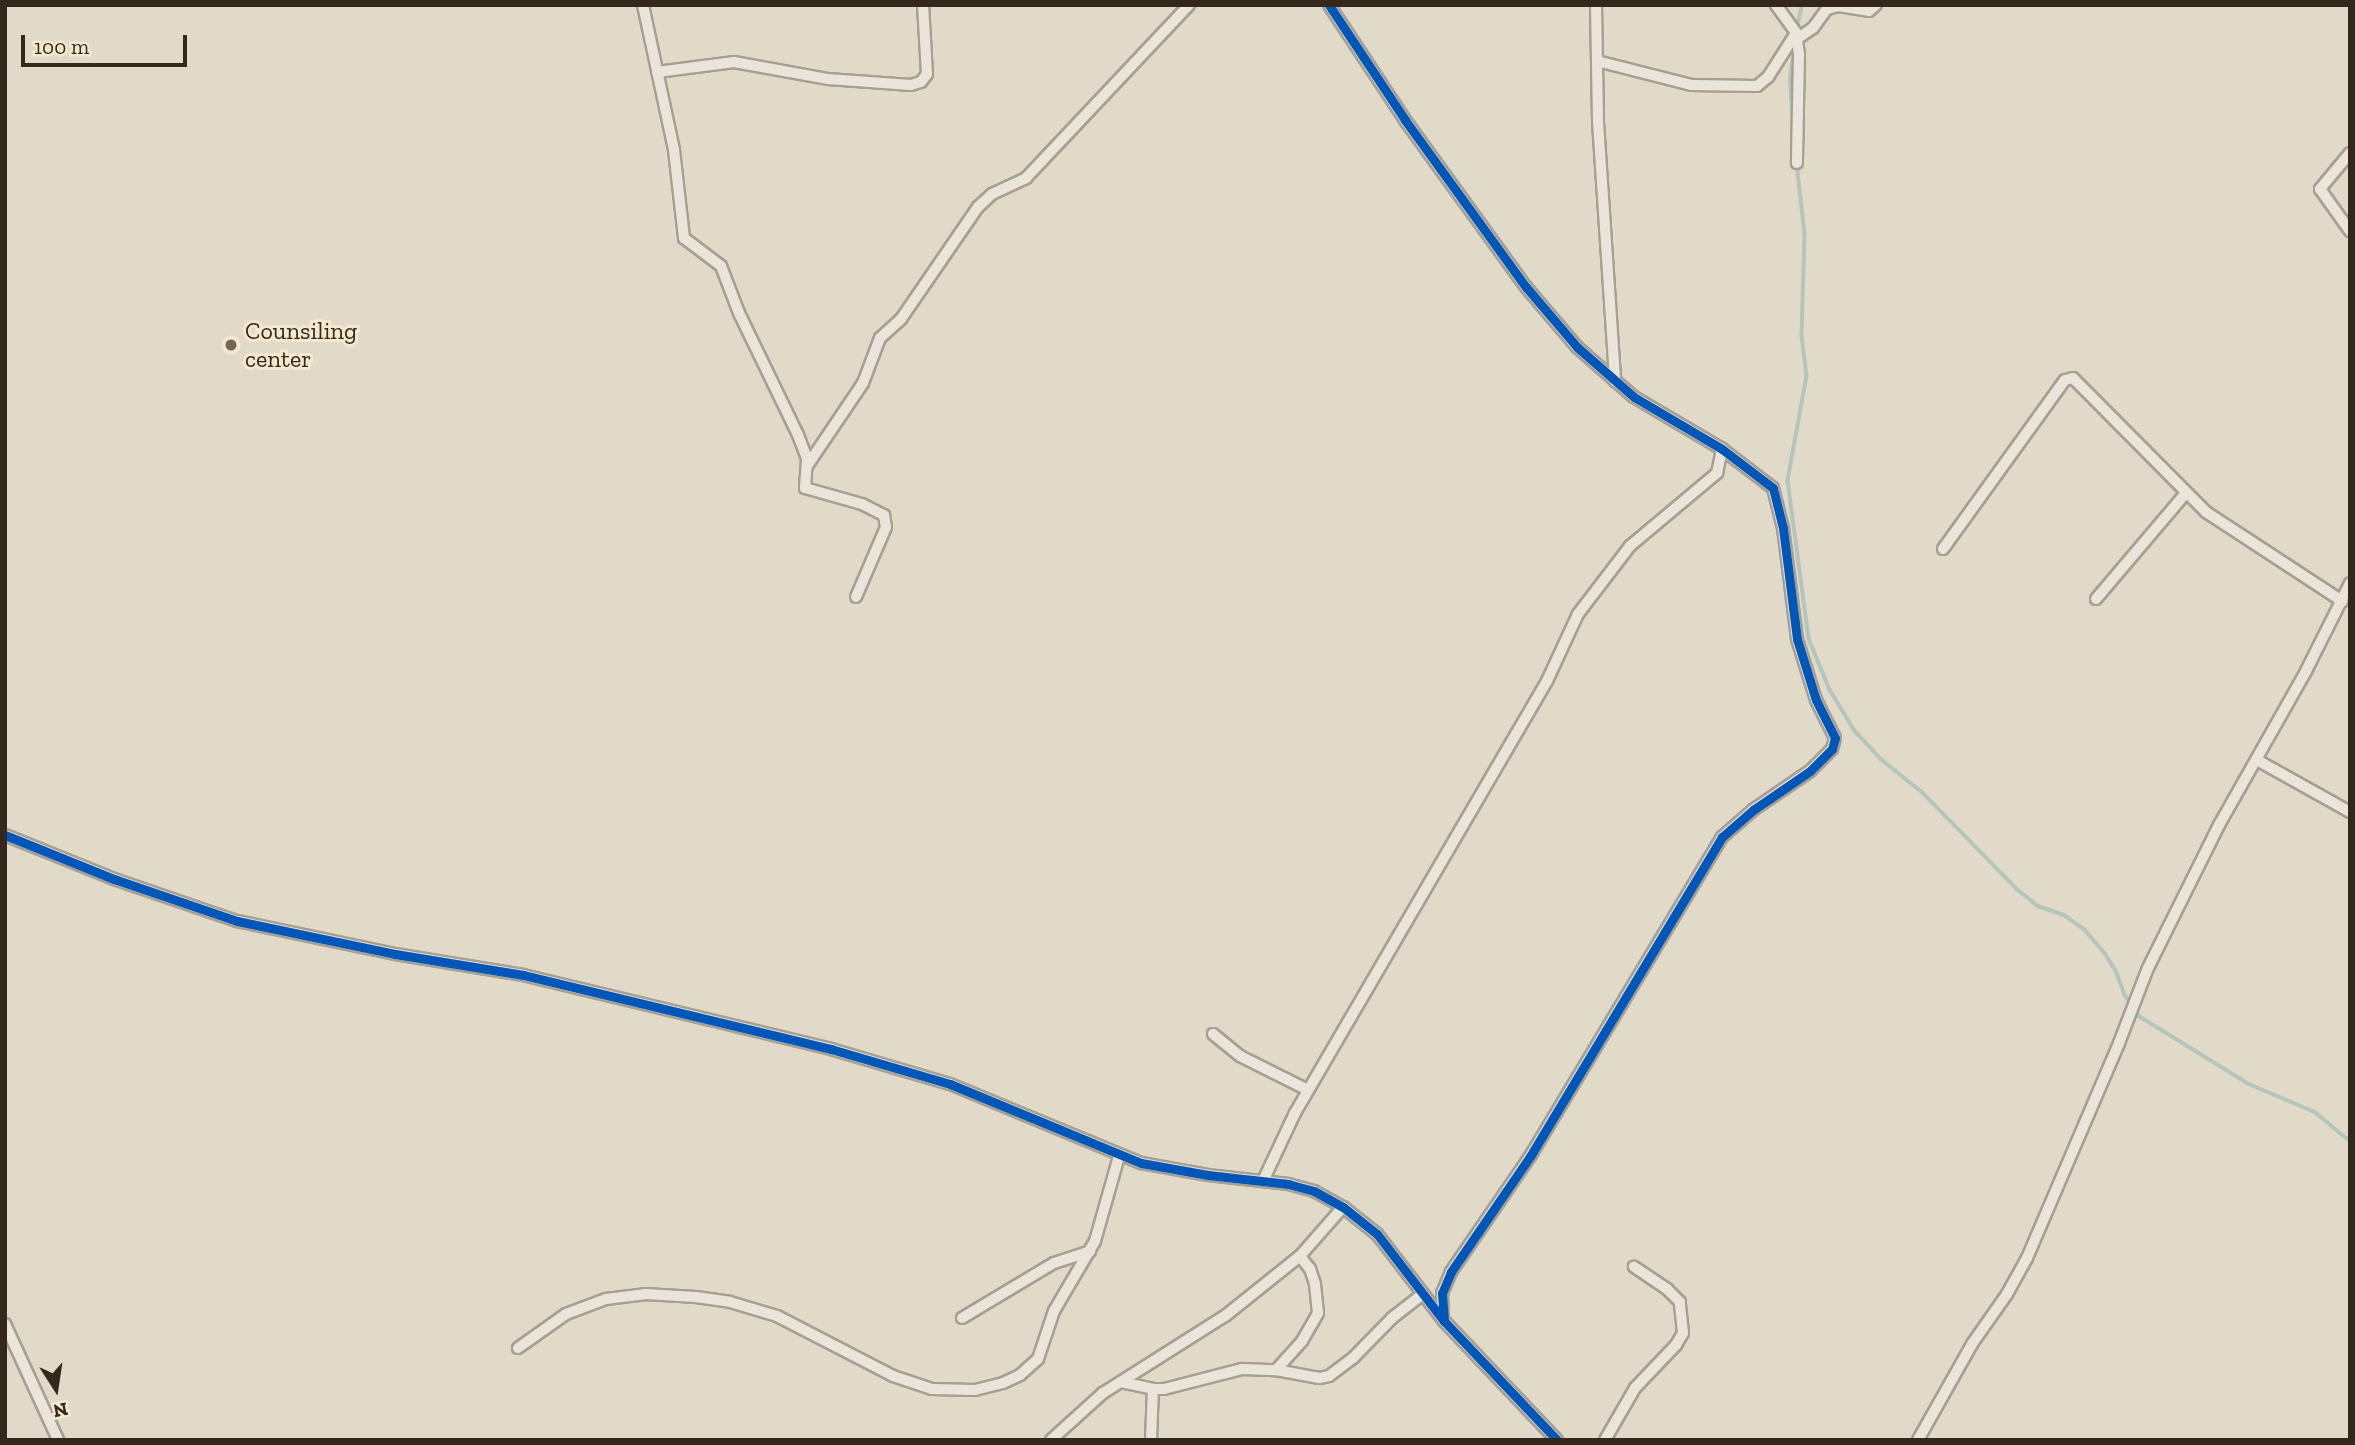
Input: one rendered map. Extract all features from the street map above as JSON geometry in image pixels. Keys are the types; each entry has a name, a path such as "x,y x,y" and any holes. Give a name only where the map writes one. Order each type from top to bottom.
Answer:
{"street":[{"path":"643,5 674,150 684,238 721,266 739,313 798,435 807,466"},
{"path":"657,72 734,62 828,79 911,85 921,82 927,74 923,5"},
{"path":"856,597 886,527 884,515 862,504 807,489 804,485 807,466 863,383 880,338 901,319 978,207 992,194 1026,178 1189,5"},
{"path":"1329,5 1405,120 1526,286 1577,347 1615,381 1662,415 1722,449 1773,488 1783,528 1797,639 1816,700 1835,738 1835,745 1810,771 1753,810 1722,838 1531,1155 1451,1272 1442,1293 1444,1321"},
{"path":"1596,5 1603,216 1615,381"},
{"path":"1776,5 1796,36 1800,77 1797,163"},
{"path":"1597,61 1691,85 1758,86 1769,77 1796,36 1813,28 1827,9 1838,6 1869,11 1876,5"},
{"path":"2350,153 2320,189 2350,231"},
{"path":"1943,549 2068,378 2079,381 2185,494 2206,512 2342,601"},
{"path":"1264,1181 1308,1090 1547,681 1578,614 1630,546 1717,473 1722,449"},
{"path":"2096,599 2185,494"},
{"path":"1918,1440 1972,1344 2007,1294 2027,1258 2062,1170 2119,1044 2148,968 2219,825 2257,760 2350,583"},
{"path":"2257,760 2350,812"},
{"path":"5,835 114,879 237,921 395,954 523,975 912,1071 1043,1121 1119,1156 1208,1175 1264,1181 1314,1191 1343,1206 1377,1234 1444,1321 1557,1440"},
{"path":"1213,1034 1260,1068 1308,1090"},
{"path":"518,1348 566,1314 606,1299 645,1294 696,1297 730,1301 777,1316 914,1384 941,1390 975,1390 1003,1383 1020,1376 1038,1359 1054,1311 1090,1251 1119,1156"},
{"path":"1051,1440 1078,1413 1121,1381 1225,1316 1300,1256 1343,1206"},
{"path":"962,1318 1055,1263 1090,1251"},
{"path":"1276,1370 1302,1341 1318,1313 1315,1284 1310,1269 1300,1256"},
{"path":"1605,1440 1635,1388 1676,1345 1683,1333 1680,1302 1667,1289 1634,1267"},
{"path":"1121,1381 1153,1390 1228,1370 1276,1370 1300,1376 1329,1376 1353,1358 1392,1318 1423,1294"},
{"path":"5,1324 58,1440"},
{"path":"1152,1440 1153,1390"}],"waterway":[{"path":"1797,27 1802,5"},
{"path":"1793,128 1790,80 1794,49"},
{"path":"1797,164 1805,234 1802,336 1807,376 1788,481 1809,639 1830,690 1855,731 1881,759 1922,792 2017,889 2038,906 2064,915 2084,929 2105,953 2117,973 2125,995 2139,1016 2249,1084 2315,1112 2350,1141"}],"cycle path":[{"path":"1329,5 1405,120 1526,287 1577,347 1634,397 1722,449 1773,488 1783,528 1797,639 1816,700 1835,738 1832,749 1810,771 1753,810 1722,837 1531,1155 1451,1272 1442,1293 1444,1321"},
{"path":"5,835 114,879 237,921 395,954 523,975 831,1049 950,1084 1141,1163 1208,1175 1288,1184 1314,1191 1343,1207 1377,1234 1444,1321 1557,1440"}],"place":[{"name":"Counsiling center","path":"231,345"}]}
